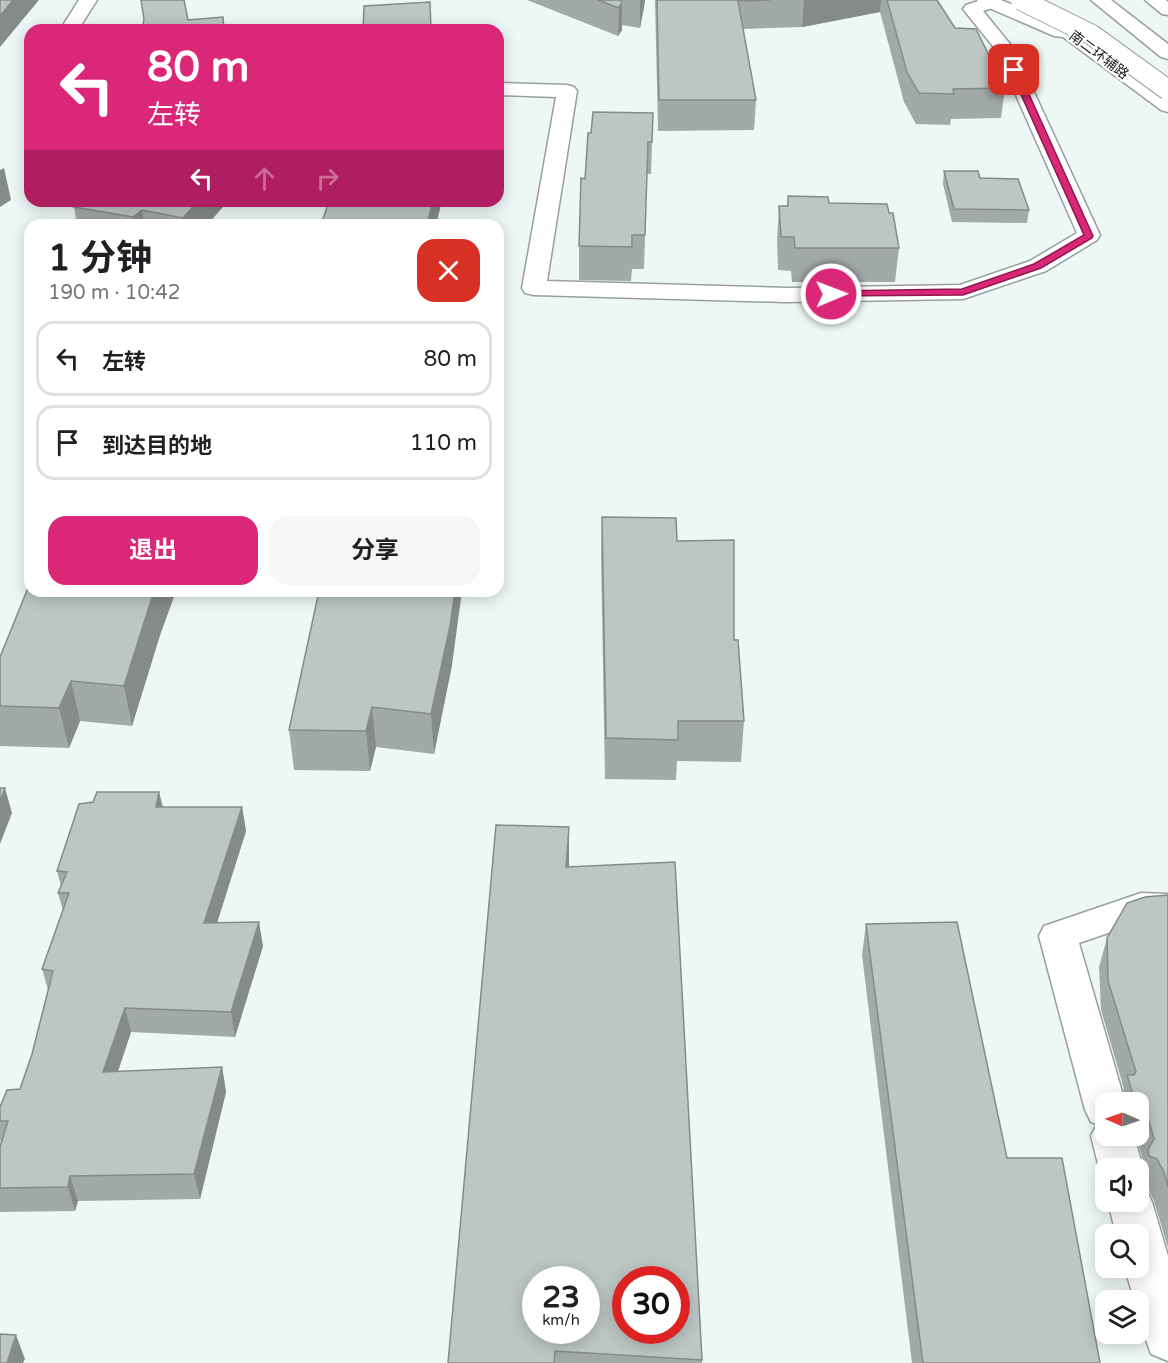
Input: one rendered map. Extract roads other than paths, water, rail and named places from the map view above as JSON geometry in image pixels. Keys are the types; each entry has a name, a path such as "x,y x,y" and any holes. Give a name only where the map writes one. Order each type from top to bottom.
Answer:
{"main road":[{"path":"73,24 88,0"},
{"path":"1021,0 1092,34 1168,90"},
{"name":"南二环辅路","path":"1032,0 1084,46 1168,106"},
{"path":"1100,0 1168,53"},
{"path":"1154,0 1168,10"},
{"path":"504,89 567,91 534,288 786,295 963,292 1038,266 1089,236 1005,49 972,9 989,1 1046,24 1084,46"},
{"path":"1101,1092 1058,936 1141,907 1168,908"},
{"path":"1134,1212 1168,1339"}]}
